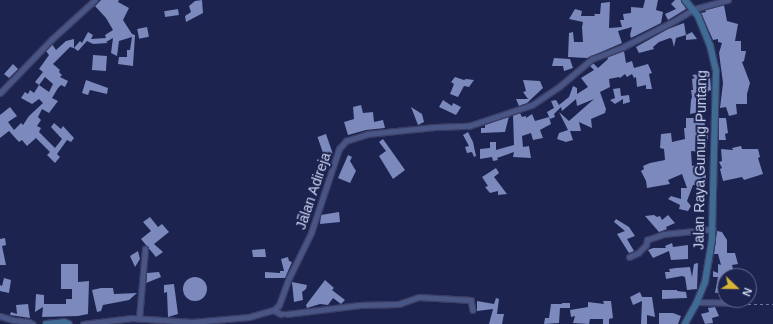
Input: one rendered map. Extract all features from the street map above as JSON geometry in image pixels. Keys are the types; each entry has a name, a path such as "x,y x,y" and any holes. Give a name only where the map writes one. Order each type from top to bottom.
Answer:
{"street":[{"path":"0,93 51,40 95,0"},
{"name":"Jalan Raya Gunung Puntang","path":"685,0 694,9 710,45 716,70 713,229 705,282 697,302 685,324"},
{"name":"Jalan Adireja","path":"274,310 279,305 289,278 311,233 339,149 346,141 367,134 435,126 469,126 532,105 560,86 592,58 623,47 676,20 694,9 728,0"},
{"path":"629,257 638,253 646,245 647,240 664,234 713,229"},
{"path":"139,319 146,249"},
{"path":"83,324 139,319 192,322 249,317 274,310 281,314 287,314 359,305 399,304 419,297 471,300 473,310"},
{"path":"697,302 717,303"},
{"path":"0,316 13,320 31,322 33,324"},
{"path":"46,324 64,322 69,324"}],"path":[{"path":"757,304 773,304"}],"building":[{"path":"101,0 119,0 118,2 129,8 123,20 132,34 135,35 133,66 118,64 119,57 127,57 127,50 130,50 132,37 119,41 117,56 111,53 113,38 106,42 108,43 93,44 87,41 78,51 74,48 80,41 82,43 88,32 93,35 91,39 106,38 105,35 113,30 106,18 95,6"},
{"path":"202,0 203,13 186,22 185,16 191,12 189,6 195,1"},
{"path":"645,0 658,0 656,10 663,12 661,23 631,38 630,35 632,27 618,31 622,43 587,58 568,57 569,33 573,32 574,42 583,42 583,22 569,19 575,9 582,11 581,16 595,16 594,14 600,14 601,3 610,2 609,28 622,27 620,20 624,20 623,14 631,13 631,7 643,8"},
{"path":"675,0 681,0 686,9 668,20 665,14 676,9 671,4"},
{"path":"724,5 727,21 738,24 735,41 741,41 741,51 746,51 744,61 742,62 750,83 747,94 747,104 736,104 737,114 729,116 726,107 720,108 723,83 719,53 722,43 718,42 718,39 713,40 701,13 706,12 705,10"},
{"path":"178,9 179,15 165,17 164,11"},
{"path":"684,23 686,35 676,38 674,47 672,39 670,38 659,42 653,47 654,49 639,53 636,47 668,29"},
{"path":"147,27 149,37 139,39 137,29"},
{"path":"692,32 697,39 686,40 686,35"},
{"path":"74,39 74,48 70,47 53,64 60,70 59,72 62,75 60,77 68,81 65,87 61,85 58,88 52,98 58,101 49,113 42,109 38,117 41,120 37,126 41,128 39,132 55,148 62,139 51,127 54,123 61,129 63,126 74,138 71,142 67,140 57,154 60,157 55,163 47,155 50,152 36,138 27,146 22,140 19,142 9,131 0,138 0,115 10,107 17,116 8,122 14,130 21,123 23,125 29,116 43,103 39,99 32,104 21,98 25,92 28,94 30,90 34,93 39,85 35,82 43,72 39,69 49,55 46,51 52,44 56,50 66,41","holes":["45,77 53,84 49,92 39,85"]},
{"path":"624,51 626,63 632,61 634,68 648,64 652,73 649,74 652,89 646,89 646,85 637,87 636,77 634,78 632,74 627,77 625,74 620,78 609,79 610,87 600,92 606,109 605,113 591,119 592,128 579,122 581,131 570,131 573,140 566,142 557,139 559,133 568,130 559,112 569,121 594,99 577,106 576,99 562,111 561,107 554,114 555,117 550,119 547,112 554,108 551,101 556,100 559,105 569,97 573,86 577,88 577,94 588,87 581,78 594,70 590,66 593,63 598,68 608,59 607,57"},
{"path":"93,55 107,56 106,71 92,70"},
{"path":"554,58 570,59 573,68 564,71 563,66 552,66"},
{"path":"13,64 18,69 9,78 4,74"},
{"path":"707,73 708,76 710,76 711,90 707,92 705,111 690,114 692,97 691,90 693,90 692,79 695,78 692,75"},
{"path":"455,77 464,80 474,80 469,87 464,86 458,97 450,94 454,84 451,82"},
{"path":"86,80 108,88 107,94 90,90 88,95 82,93"},
{"path":"523,80 540,81 543,88 527,103 519,106 516,99 528,99 523,92 526,91"},
{"path":"620,88 621,96 629,95 630,102 623,104 623,99 615,104 610,100 615,98 613,89"},
{"path":"443,100 452,106 453,103 461,107 456,115 439,107"},
{"path":"361,105 363,113 373,112 374,122 383,120 385,128 366,130 348,135 344,122 354,119 353,107"},
{"path":"411,107 422,114 424,122 418,125"},
{"path":"520,113 522,117 526,116 526,118 532,114 535,121 549,117 551,124 540,130 543,138 533,140 531,133 522,136 523,147 529,146 531,158 513,157 514,152 497,158 498,160 493,161 492,157 480,159 480,149 490,148 490,142 496,142 496,150 514,145 513,115"},
{"path":"509,116 505,132 481,133 481,128 485,128 485,125"},
{"path":"686,118 704,118 706,134 708,134 708,139 704,139 704,143 701,143 701,152 691,151 692,166 699,165 699,169 704,168 706,185 693,185 687,201 691,206 688,211 679,209 680,205 668,199 671,196 681,199 681,188 687,188 682,174 668,180 670,184 647,188 646,181 641,171 644,169 643,166 665,160 664,149 660,148 661,134 671,133 672,142 685,139 684,128 686,128"},
{"path":"719,118 726,118 728,133 725,134 726,140 719,140"},
{"path":"468,132 473,142 476,156 474,157 472,152 467,153 465,147 469,146 463,135"},
{"path":"326,134 333,154 324,157 317,137"},
{"path":"383,139 405,170 393,179 379,156 386,151 379,142"},
{"path":"741,146 742,149 758,149 760,157 758,158 763,174 744,180 742,177 723,181 720,169 722,168 719,162 722,161 721,149 733,150 732,148"},
{"path":"348,155 352,157 350,161 356,171 350,183 338,178"},
{"path":"496,168 499,173 494,177 507,194 498,195 498,191 490,193 485,187 488,186 482,177"},
{"path":"299,210 311,214 309,223 296,219"},
{"path":"339,212 340,222 320,224 321,215"},
{"path":"654,215 657,217 660,216 662,220 668,215 675,223 666,227 667,229 659,232 645,216"},
{"path":"150,217 158,227 162,224 169,232 154,244 163,252 156,257 141,239 151,231 143,222"},
{"path":"616,219 629,227 635,236 627,239 634,251 629,253 617,234 625,231 614,222"},
{"path":"717,231 722,232 727,240 727,253 735,253 738,264 732,265 733,268 718,268 718,264 721,265 718,254 714,254"},
{"path":"5,238 6,245 2,246 6,265 0,265 0,239"},
{"path":"672,243 673,247 688,245 688,259 671,260 669,251 653,258 648,250 653,248 666,248 665,246"},
{"path":"265,249 266,257 253,257 252,250"},
{"path":"138,251 140,259 135,267 130,256"},
{"path":"288,257 289,261 292,262 285,278 265,278 265,272 280,273 280,271 284,271 281,259"},
{"path":"698,263 697,289 687,290 685,277 682,276 666,279 665,272 670,272 669,269 676,268 690,267 692,277 694,264"},
{"path":"61,264 78,264 78,282 89,281 88,314 78,316 42,317 43,307 35,312 36,294 44,295 44,304 66,304 66,299 72,299 72,289 61,289"},
{"path":"713,271 717,273 717,277 713,277"},
{"path":"159,272 161,277 146,283 147,273"},
{"path":"195,277 204,280 207,289 204,298 195,301 186,298 183,289 186,280"},
{"path":"4,278 11,280 9,293 0,291 0,285 2,286"},
{"path":"325,280 334,288 332,290 345,300 341,304 333,298 328,305 320,304 307,308 306,305"},
{"path":"292,282 307,285 306,289 302,292 303,300 294,302"},
{"path":"717,282 717,293 715,293"},
{"path":"174,284 178,314 168,317 167,292 164,293 164,285"},
{"path":"113,288 114,294 137,293 129,300 103,305 101,311 97,312 92,290"},
{"path":"662,290 677,290 686,292 687,298 662,299"},
{"path":"640,292 642,297 652,297 655,317 647,315 647,324 641,324 642,301 633,305 630,297"},
{"path":"496,298 499,299 497,314 504,314 502,324 489,324 493,309 477,311 477,301 494,304"},
{"path":"603,301 611,301 613,318 609,319 609,324 603,324 603,319 590,319 589,324 573,323 575,316 571,317 570,310 588,307 588,302 604,304"},
{"path":"570,303 570,308 560,308 559,323 544,324 545,318 549,318 551,304"},
{"path":"28,304 30,318 10,315 11,312 17,314 16,305"},
{"path":"715,307 719,316 712,318 713,323 705,324 701,314 709,312 708,308"},
{"path":"659,313 673,313 681,316 678,324 659,324"}]}
